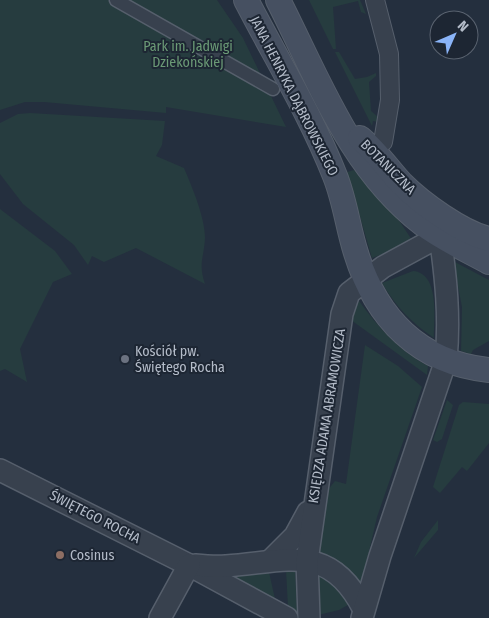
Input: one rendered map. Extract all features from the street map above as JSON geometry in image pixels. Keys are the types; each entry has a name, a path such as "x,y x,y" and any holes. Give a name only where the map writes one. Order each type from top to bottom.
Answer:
{"main road":[{"name":"JANA HENRYKA DĄBROWSKIEGO","path":"246,0 336,177 365,280 375,300 392,324 409,338 446,360 474,369 489,370"},
{"name":"JANA HENRYKA DĄBROWSKIEGO","path":"278,0 340,123 370,173 384,189 423,224 440,236 489,262"},
{"name":"BOTANICZNA","path":"340,123 367,144 402,184 421,200 442,216 489,239"}],"street":[{"path":"116,0 273,89"},
{"path":"375,0 389,54 390,100 383,142"},
{"path":"357,615 446,360 449,329 447,282 440,236"},
{"name":"KSIĘDZA ADAMA ABRAMOWICZA","path":"309,618 307,561 314,500 342,314 349,293 383,267 440,236"},
{"name":"ŚWIĘTEGO ROCHA","path":"0,470 189,565 287,618"},
{"path":"270,560 295,536 314,500"},
{"name":"ŚWIĘTEGO ROCHA","path":"189,565 224,566 270,560 307,561"},
{"path":"307,561 320,563 334,570 355,592 357,615"},
{"path":"160,618 189,565"}],"green space":[{"name":"Park im. Jadwigi Dziekońskiej","path":"0,0 217,0 243,38 286,127 166,107 166,113 25,102 0,110"},
{"path":"309,0 360,0 366,14 361,12 358,1 333,7 336,49 333,49"},
{"path":"335,52 339,52 355,79 376,73 376,76 369,82 371,111 378,117 378,122 373,121 372,126"},
{"path":"30,113 165,121 162,145 156,156 184,168 194,193 205,238 202,265 205,284 136,248 104,262 92,256 88,265 74,245 23,204 0,174 0,123 18,114"},
{"path":"354,170 400,222 414,243 372,258 347,172"},
{"path":"0,209 55,251 72,274 53,282 20,349 27,382 5,369 0,371"},
{"path":"453,261 489,280 489,341 473,350 471,354 461,351 462,307"},
{"path":"413,271 422,274 432,288 434,298 434,338 405,314 382,283"},
{"path":"359,301 390,338 428,366 427,375 351,320"},
{"path":"365,345 398,366 422,387 377,517 361,586 344,565 318,552 327,491 335,481 346,484"},
{"path":"447,400 453,405 442,439 437,442 433,440"},
{"path":"463,402 489,404 489,443 467,471 462,467 440,493 433,487 459,405"},
{"path":"438,520 438,530 414,558 421,542"},
{"path":"295,569 297,612 288,607 286,570"},
{"path":"269,572 275,599 230,576"},
{"path":"318,575 336,587 348,605 339,610 318,615"}],"place":[{"name":"Kościół pw. Świętego Rocha","path":"125,359"},
{"name":"Cosinus","path":"60,555"}]}
